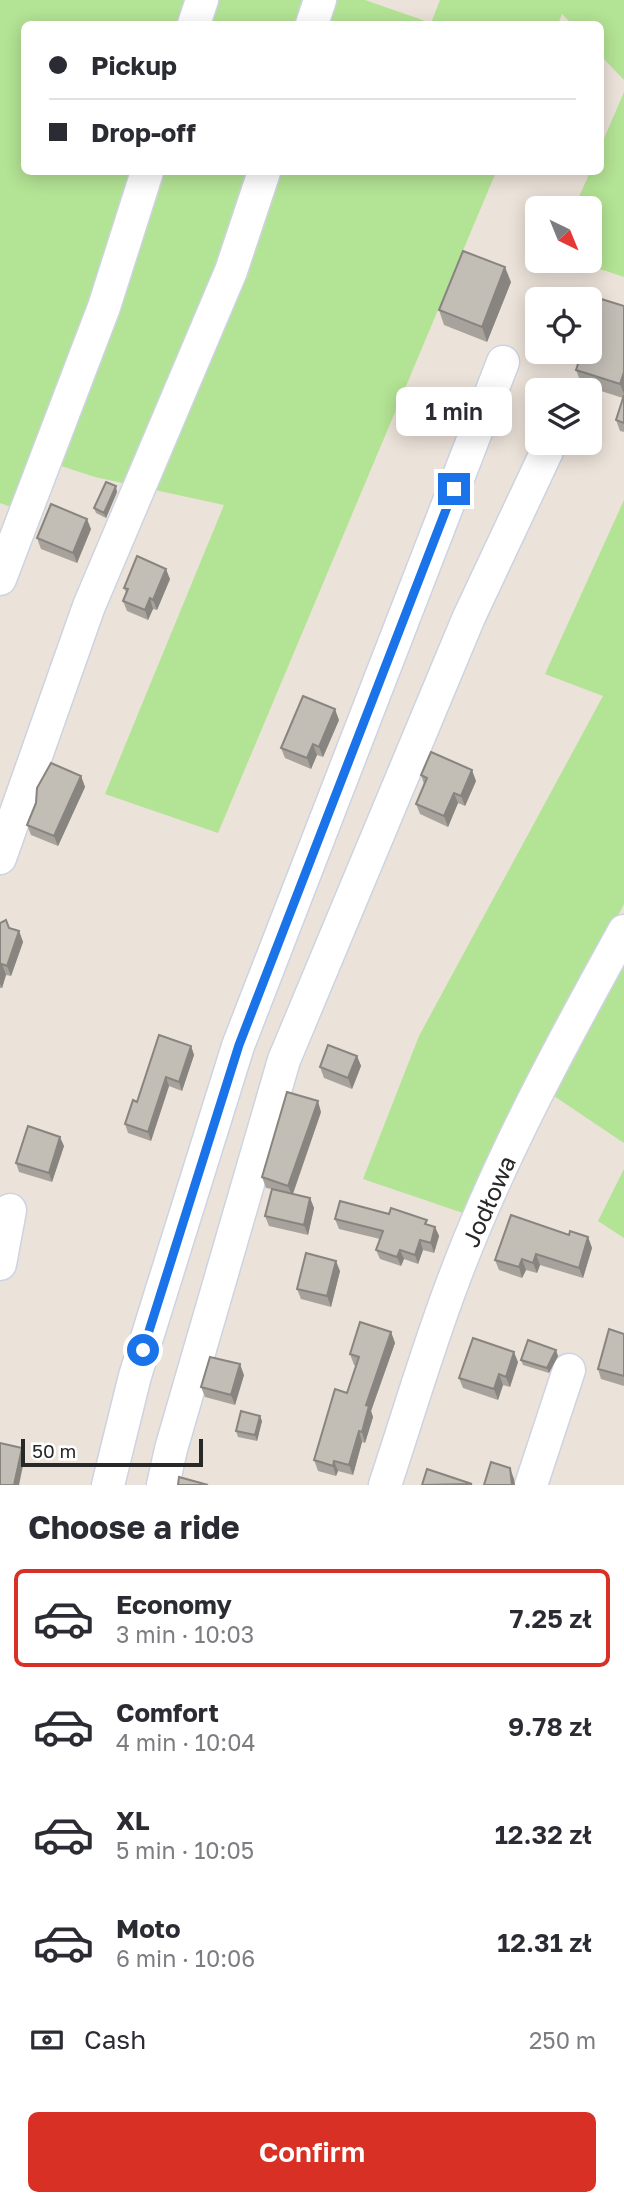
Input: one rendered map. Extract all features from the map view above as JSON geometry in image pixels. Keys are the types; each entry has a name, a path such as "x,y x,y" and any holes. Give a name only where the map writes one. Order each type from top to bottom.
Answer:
{"street":[{"path":"195,21 202,0"},
{"path":"313,21 320,0"},
{"path":"0,579 104,307 146,175"},
{"path":"0,858 89,607 231,271 263,175"},
{"path":"108,1485 135,1376 239,1045 503,362"},
{"path":"163,1485 170,1449 284,1060 469,617 546,455"},
{"name":"Jodłowa","path":"385,1485 454,1279 470,1240 530,1110 624,931"},
{"path":"0,1264 10,1210"},
{"path":"531,1485 569,1370"}],"green space":[{"path":"0,0 189,0 183,21 21,21 21,175 136,175 97,299 11,507 0,503"},
{"path":"211,0 365,0 425,21 204,21"},
{"path":"440,0 624,0 624,80 604,59 604,21 569,21 562,14 559,21 432,21"},
{"path":"624,92 624,277 602,270 602,196 579,196 589,175 604,175 604,139"},
{"path":"157,175 495,175 218,833 105,794 224,505 95,477 55,464"},
{"path":"624,500 624,904 466,1214 363,1179 419,1036 603,696 545,674"},
{"path":"624,949 624,1143 551,1094"},
{"path":"624,1169 624,1238 598,1221"}],"building":[{"path":"463,251 505,267 482,327 439,310"},
{"path":"602,299 624,306 624,372 620,384 576,370 578,364 602,364"},
{"path":"624,395 624,423 616,420"},
{"path":"106,482 116,486 104,513 94,508"},
{"path":"51,504 87,519 73,553 37,538"},
{"path":"137,556 166,569 153,600 150,598 145,610 123,601 128,589 124,588"},
{"path":"303,696 335,709 319,747 313,744 307,758 281,748"},
{"path":"431,752 472,770 461,796 454,793 444,816 416,804 427,778 421,775"},
{"path":"51,763 81,776 54,836 27,825 36,803 37,788"},
{"path":"6,920 9,928 19,931 7,966 2,964 0,971 0,923"},
{"path":"159,1035 191,1046 179,1082 166,1077 148,1132 125,1124 133,1100 137,1102"},
{"path":"328,1045 357,1056 348,1078 320,1067"},
{"path":"287,1092 318,1101 288,1186 262,1177"},
{"path":"28,1126 60,1137 49,1173 16,1163"},
{"path":"272,1189 310,1198 304,1225 265,1216"},
{"path":"340,1201 389,1214 391,1208 427,1220 425,1224 435,1227 431,1243 420,1240 415,1255 400,1250 397,1257 376,1250 383,1231 335,1219"},
{"path":"511,1215 569,1235 570,1231 588,1237 579,1268 536,1254 533,1263 522,1259 519,1267 495,1260"},
{"path":"306,1253 336,1261 327,1296 297,1289"},
{"path":"360,1322 391,1332 366,1405 369,1406 362,1432 359,1431 349,1465 334,1461 333,1466 314,1460 335,1389 347,1393 359,1357 350,1354"},
{"path":"609,1329 624,1334 624,1376 598,1369"},
{"path":"473,1338 514,1352 506,1377 499,1374 494,1389 459,1378"},
{"path":"528,1340 556,1350 547,1368 521,1360"},
{"path":"210,1357 240,1364 231,1395 201,1387"},
{"path":"241,1411 260,1416 255,1435 236,1431"},
{"path":"0,1443 22,1448 14,1485 0,1485"},
{"path":"491,1462 510,1468 512,1485 484,1485"},
{"path":"427,1469 472,1484 422,1485"},
{"path":"179,1477 208,1485 178,1485"}],"route":[{"path":"143,1350 239,1045 454,489"}]}
